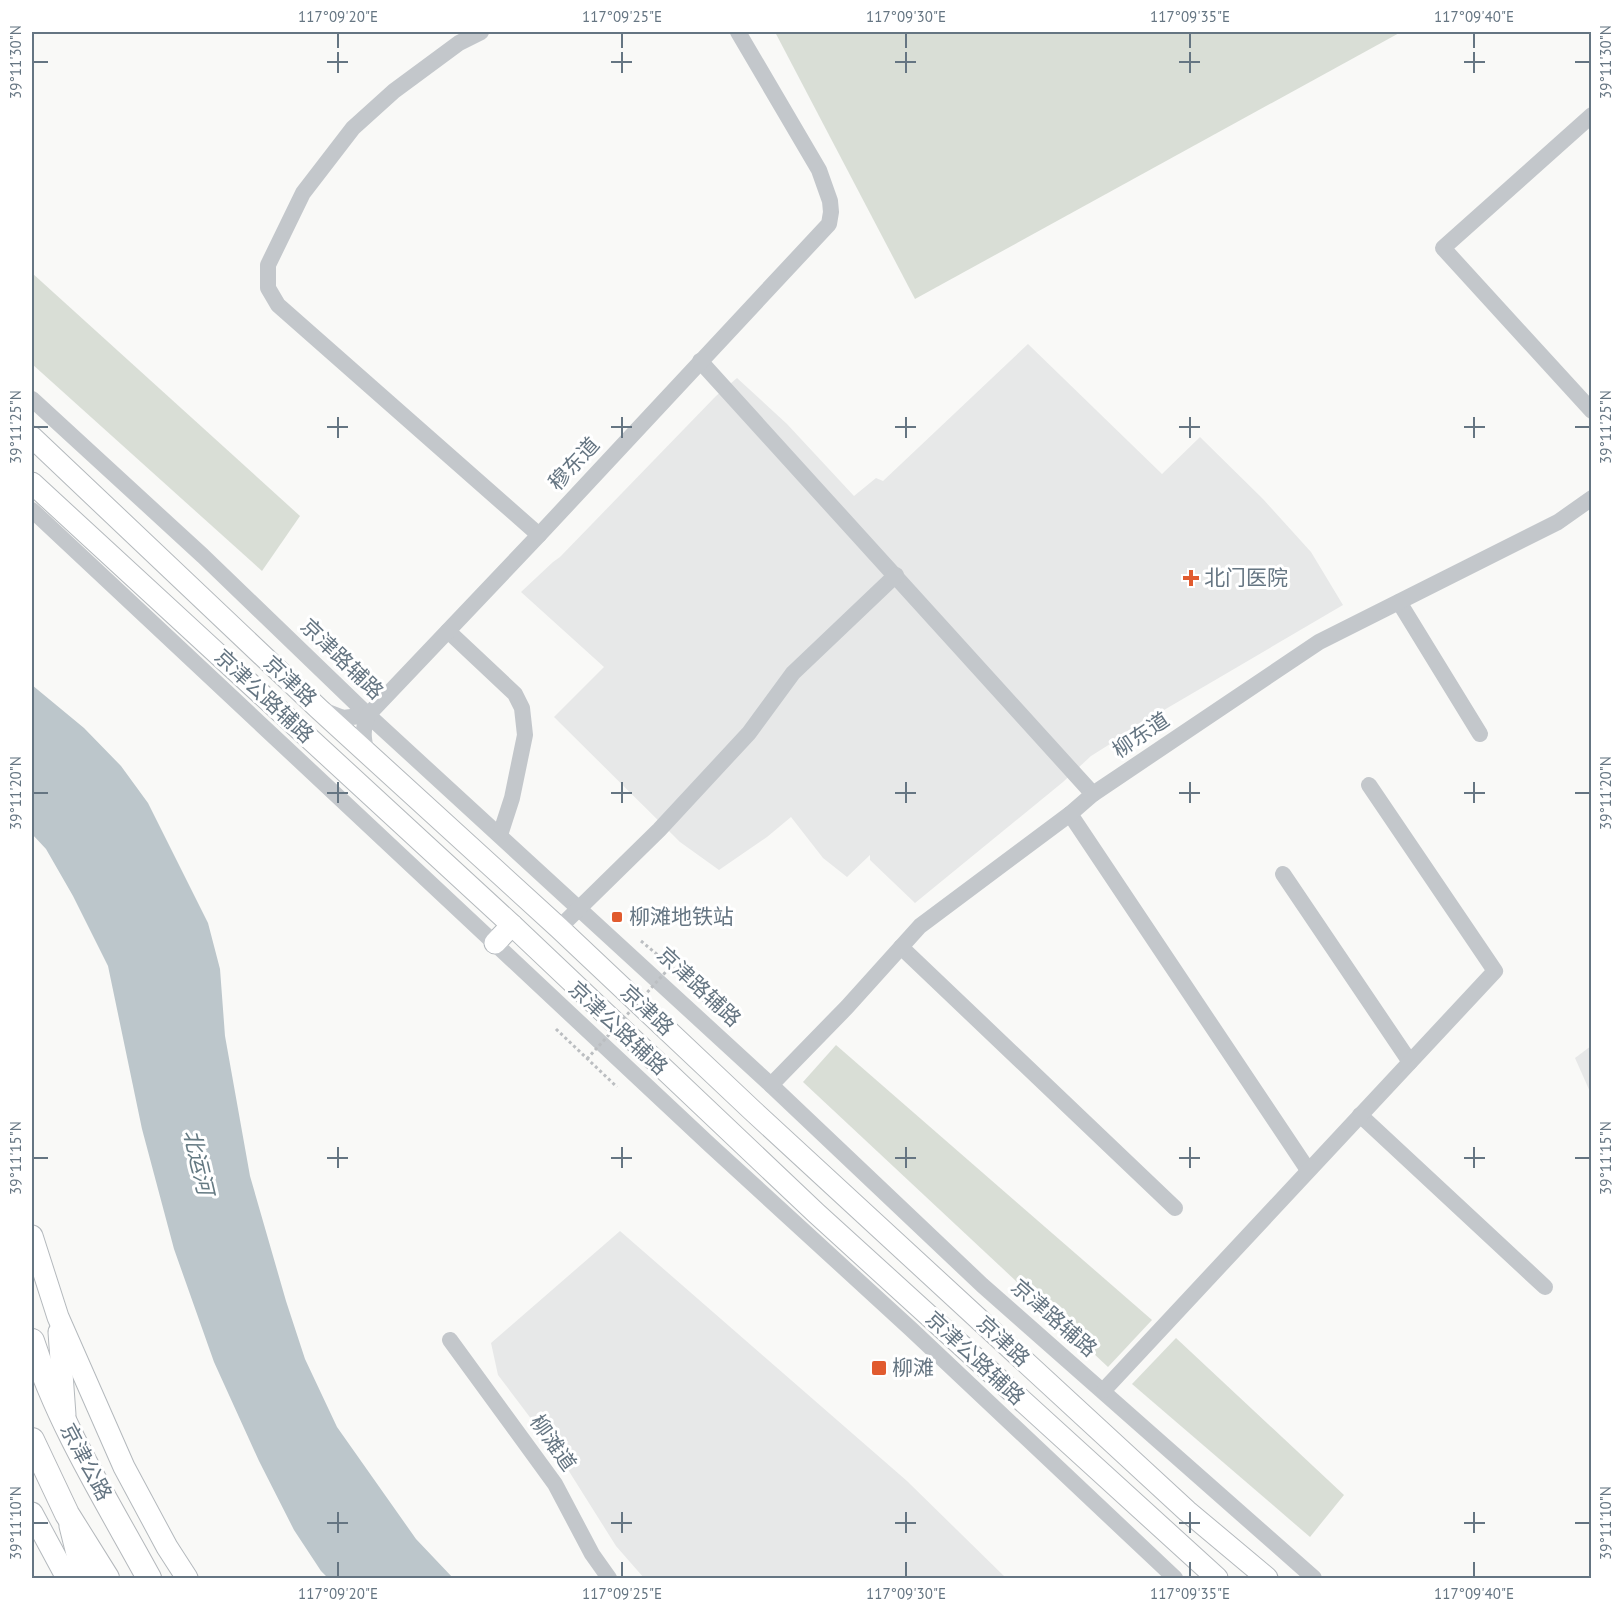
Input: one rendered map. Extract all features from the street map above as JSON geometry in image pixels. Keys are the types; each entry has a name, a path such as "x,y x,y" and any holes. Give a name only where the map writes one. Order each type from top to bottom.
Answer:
{"highway":[{"name":"京津公路","path":"32,1341 42,1373 65,1424 149,1578"},
{"name":"京津公路","path":"32,1440 67,1514 107,1578"}],"main road":[{"name":"京津路","path":"32,437 319,709 541,912 569,919 753,1111 1187,1511 1267,1578"},
{"name":"京津路","path":"32,483 512,925 816,1213 1217,1578"},
{"path":"495,943 512,925"},
{"path":"32,1236 58,1317 124,1467 167,1547 187,1578"},
{"path":"58,1317 65,1424"},
{"path":"32,1513 67,1578"},
{"path":"67,1514 83,1578"}],"street":[{"path":"481,32 459,43 394,91 353,128 303,193 268,265 268,288 278,305 539,535"},
{"name":"穆东道","path":"368,716 829,224 830,201 819,170 741,34"},
{"path":"1592,116 1443,248 1592,411"},
{"path":"700,361 1093,794"},
{"name":"京津路辅路","path":"32,399 203,556 368,716 500,835 569,919 603,930 982,1285 1104,1390 1314,1578"},
{"name":"柳东道","path":"771,1085 847,1007 920,926 1070,814 1093,794 1319,642 1558,522 1592,498"},
{"name":"京津公路辅路","path":"32,510 710,1145 921,1338 1175,1578"},
{"path":"569,919 659,830 749,733 793,673 896,575"},
{"path":"1399,602 1480,734"},
{"path":"448,631 516,694 522,708 525,735 512,798 500,835"},
{"path":"319,709 343,718 368,716"},
{"path":"367,753 363,726 368,716"},
{"path":"1104,1390 1495,971 1370,785"},
{"path":"1070,814 1308,1170"},
{"path":"1283,874 1410,1062"},
{"path":"901,947 1175,1208"},
{"path":"1360,1115 1545,1287"},
{"name":"柳滩道","path":"450,1340 555,1484 592,1554 609,1578"}],"path":[{"path":"641,941 695,992"},
{"path":"587,1059 670,966"},
{"path":"702,999 733,1016"},
{"path":"556,1029 617,1087"}],"shaded area":[{"path":"775,32 1401,32 915,299"},
{"path":"32,273 300,516 262,571 32,364"},
{"path":"1028,344 1162,474 1200,437 1263,499 1311,552 1343,605 1164,710 1091,756 1063,782 915,903 870,860 870,855 847,877 823,858 791,817 767,837 719,870 680,842 554,717 604,667 521,592 560,557 716,396 737,378 787,424 854,496 876,478 883,481"},
{"path":"836,1045 1152,1320 1108,1367 803,1082"},
{"path":"1591,1046 1591,1094 1575,1058"},
{"path":"620,1231 907,1481 1006,1578 644,1578 616,1546 560,1457 498,1375 491,1343"},
{"path":"1176,1338 1344,1495 1310,1537 1132,1384"}],"water":[{"name":"北运河","path":"32,685 84,728 121,766 148,803 208,923 220,969 225,1036 250,1176 305,1359 337,1427 416,1539 453,1578 328,1578 294,1530 259,1461 214,1362 174,1249 142,1129 108,966 73,896 46,849 32,834"}],"place":[{"name":"北门医院","path":"1191,578"},
{"name":"柳滩地铁站","path":"617,917"},
{"name":"柳滩","path":"879,1368"}]}
